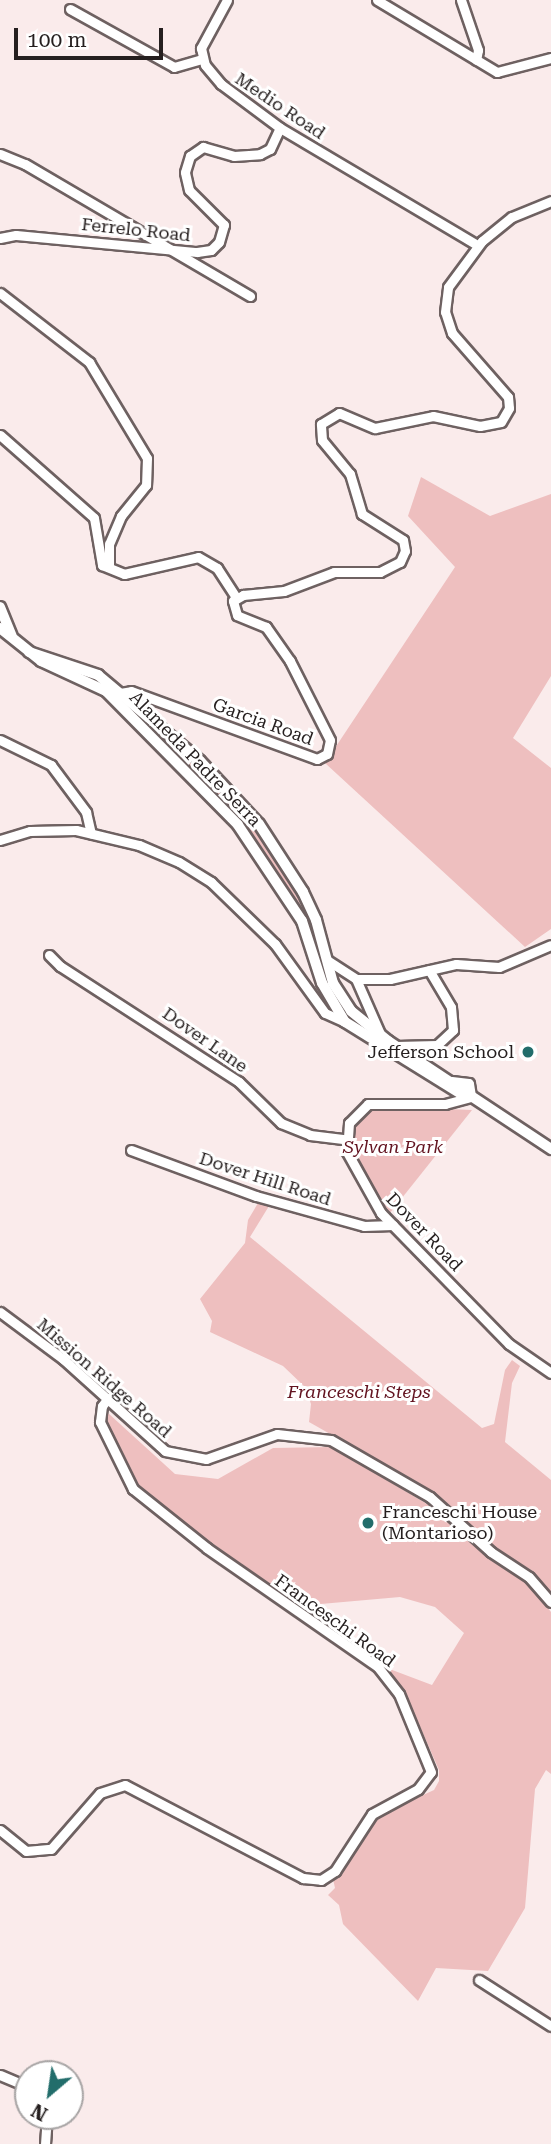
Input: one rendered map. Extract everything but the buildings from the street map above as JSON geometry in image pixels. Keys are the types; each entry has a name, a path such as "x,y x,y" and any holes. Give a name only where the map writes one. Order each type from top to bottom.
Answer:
{"street":[{"path":"70,9 174,66 202,58 204,38 227,0"},
{"path":"377,0 502,73 551,58"},
{"path":"461,0 478,50 476,60"},
{"name":"Medio Road","path":"202,58 235,97 280,128 477,246"},
{"name":"Ferrelo Road","path":"0,238 16,235 171,250 211,250 224,231 219,216 200,204 189,190 186,166 193,151 203,148 234,156 260,154 270,149 280,128"},
{"path":"0,154 25,164 250,296"},
{"path":"0,435 90,513 98,528 98,561 129,574 198,557 217,568 236,597 273,594 334,572 386,571 403,557 405,546 399,535 370,522 357,504 343,461 320,435 328,416 339,413 375,428 433,416 491,426 505,418 508,397 459,345 445,313 453,275 477,246 512,217 551,201"},
{"path":"0,293 94,367 147,458 146,485 121,516 109,544 109,566"},
{"name":"Garcia Road","path":"120,693 131,691 323,758 330,744 314,704 272,634 233,611 236,597"},
{"path":"0,607 15,642"},
{"name":"Alameda Padre Serra","path":"0,628 29,652 106,691 243,831 302,921 322,983 345,1022 428,1077 471,1097"},
{"name":"Alameda Padre Serra","path":"29,652 84,667 120,693 200,761 259,824 307,898 344,1003 381,1036 551,1149"},
{"path":"0,740 51,765 86,812 91,833"},
{"path":"0,840 38,830 91,833 156,851 207,878 278,947 325,1013 345,1022"},
{"path":"356,979 390,979 456,964 499,967 551,945"},
{"name":"Dover Lane","path":"49,955 60,966 239,1082 281,1123 310,1135 345,1139"},
{"path":"327,960 356,979 381,1036"},
{"path":"396,1046 437,1045 453,1030 454,1014 429,970"},
{"path":"345,1139 352,1118 368,1104 444,1104 471,1097"},
{"name":"Dover Road","path":"345,1139 366,1192 393,1225 509,1344 551,1373"},
{"name":"Dover Hill Road","path":"131,1150 256,1196 364,1226 393,1225"},
{"name":"Mission Ridge Road","path":"0,1312 108,1398 153,1443 185,1458 219,1455 277,1434 312,1435 348,1447 429,1497 491,1552 529,1577 551,1602"},
{"name":"Franceschi Road","path":"0,1830 26,1852 51,1849 100,1793 125,1785 303,1878 321,1880 335,1871 372,1814 418,1788 431,1772 400,1695 378,1667 207,1548 133,1489 100,1422 102,1406 108,1398"},
{"path":"479,1980 551,2026"}],"green space":[{"path":"421,477 490,516 551,494 551,676 513,738 551,768 551,929 525,947 325,763 455,567 408,516"},
{"path":"141,720 192,757 263,835 307,906 331,993 308,924 250,832 193,769"},
{"name":"Sylvan Park","path":"375,1106 472,1110 390,1213 356,1162 350,1143 355,1119"},
{"name":"Franceschi Steps","path":"258,1203 269,1206 250,1237 482,1428 494,1424 505,1370 512,1360 520,1366 512,1383 505,1442 551,1480 551,1594 531,1570 493,1547 436,1494 309,1422 311,1404 305,1387 283,1366 210,1332 212,1321 200,1299 245,1243 248,1220"},
{"path":"97,1403 175,1474 218,1479 273,1448 332,1447 432,1507 490,1559 528,1583 551,1612 551,1774 546,1770 535,1789 525,1908 488,1971 436,1968 418,2001 343,1924 339,1905 328,1895 335,1888 333,1879 380,1815 434,1790 439,1781 439,1770 404,1690 379,1665 432,1685 464,1633 435,1607 400,1597 298,1606 142,1492"}],"place":[{"name":"Jefferson School","path":"528,1052"},
{"name":"Franceschi House (Montarioso)","path":"368,1523"}]}
